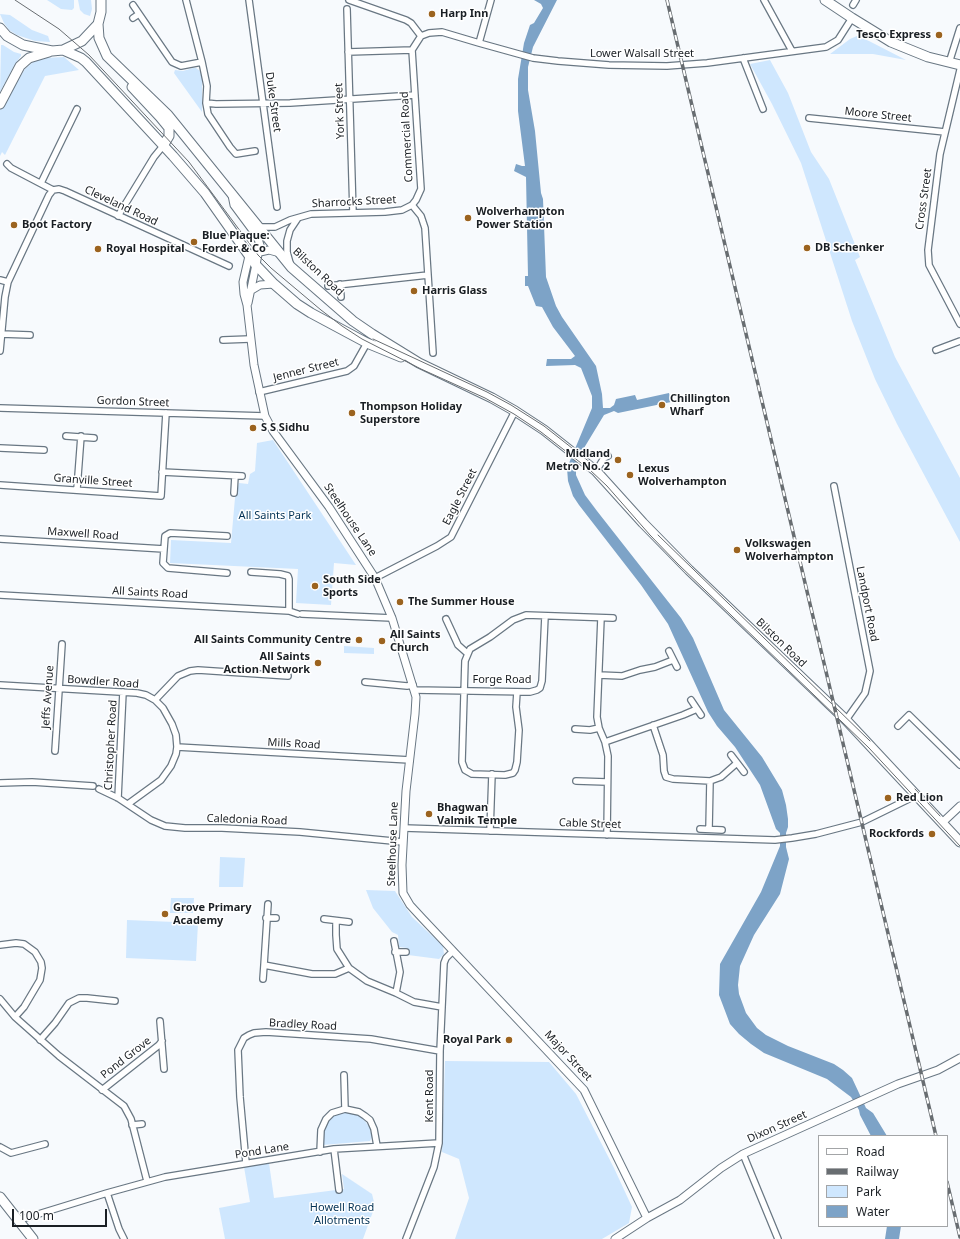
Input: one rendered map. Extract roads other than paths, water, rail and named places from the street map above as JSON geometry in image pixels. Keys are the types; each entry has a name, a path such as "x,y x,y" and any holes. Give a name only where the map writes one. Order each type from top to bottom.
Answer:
{"highway":[{"path":"0,104 20,66 29,58 52,51 63,50 82,41 98,24 101,12 101,0"},
{"path":"101,12 108,0"},
{"path":"825,0 891,42 928,57 960,65"},
{"name":"Bilston Road","path":"98,24 99,38 102,46 113,63 146,93 185,134 232,195 291,267 353,320 419,363 492,398 515,411 544,430 596,471 643,523 689,570 846,720 943,822 960,842"},
{"path":"0,28 7,36 23,46 52,51"},
{"path":"63,50 81,58 86,62 155,137 205,193 255,264 274,284 297,304 311,313 367,343 419,363"},
{"path":"113,63 128,83 167,125 169,136 163,146"},
{"path":"0,1197 33,1239"}],"street":[{"path":"186,0 207,86 206,103 208,114 236,154 255,151"},
{"name":"Duke Street","path":"249,0 277,206"},
{"path":"348,52 412,50 421,36 411,23 406,20 349,0"},
{"path":"479,44 491,0"},
{"path":"764,0 792,51"},
{"path":"133,5 172,62 181,66 202,62"},
{"name":"York Street","path":"346,9 353,213"},
{"path":"134,18 139,14"},
{"name":"Lower Walsall Street","path":"421,36 429,33 442,32 479,44 533,58 596,64 666,66 818,48 832,44 838,40 852,18"},
{"path":"949,63 960,28"},
{"name":"Commercial Road","path":"412,50 420,188 419,196 412,205"},
{"path":"743,58 763,109"},
{"name":"Cross Street","path":"960,70 957,97 945,132 940,154 928,250 929,265 960,324"},
{"path":"206,103 290,103 415,95"},
{"path":"41,184 77,109"},
{"name":"Moore Street","path":"810,118 945,132"},
{"path":"154,157 156,145 155,137"},
{"path":"118,216 154,157 163,146"},
{"name":"Cleveland Road","path":"7,164 11,168 53,190 59,189 65,191 229,266"},
{"path":"0,351 5,297 8,282 49,195 53,190"},
{"name":"Steelhouse Lane","path":"232,195 234,205 259,241 247,305"},
{"path":"412,205 421,216 425,228 433,353"},
{"name":"Sharrocks Street","path":"259,227 275,227 290,220 311,214 402,210 412,205"},
{"name":"Sharrocks Street","path":"291,267 287,252 287,241 290,230 298,218"},
{"path":"249,256 252,253 269,250 280,253"},
{"name":"Steelhouse Lane","path":"249,256 244,282 244,294 247,305 250,339 259,392 265,416 273,431 330,507 375,578 392,618 414,687 416,706 406,791 403,842 403,893 405,898 453,951"},
{"path":"328,286 428,276"},
{"path":"0,280 8,282"},
{"path":"250,292 260,285 274,284"},
{"path":"340,284 341,297"},
{"path":"1,334 30,335"},
{"path":"223,340 250,339"},
{"path":"936,350 960,341"},
{"name":"Jenner Street","path":"259,392 347,371 354,366 367,343"},
{"name":"Gordon Street","path":"0,408 265,416"},
{"name":"Eagle Street","path":"375,578 437,546 450,537 515,411"},
{"name":"Granville Street","path":"0,485 77,489 161,496 166,413"},
{"path":"66,436 94,438"},
{"path":"77,489 81,436"},
{"path":"0,448 44,450"},
{"path":"596,471 604,458 608,456"},
{"path":"162,472 242,476"},
{"path":"234,493 235,476"},
{"name":"Landport Road","path":"834,486 870,671 865,693 846,720"},
{"path":"227,536 170,533 165,536 163,563 168,568 227,573"},
{"name":"Maxwell Road","path":"0,539 164,549"},
{"path":"251,572 288,576 289,611"},
{"name":"All Saints Road","path":"0,595 289,611 300,614 392,618"},
{"path":"517,692 517,712 519,724 517,766 513,773 472,774 465,770 462,762 465,661 467,653 474,646 490,637 520,616 613,618"},
{"name":"Forge Road","path":"365,682 464,690 534,692 541,686 545,616"},
{"path":"601,618 597,717 598,728 605,742 608,756 607,835"},
{"path":"446,619 458,645 467,653"},
{"name":"Jeffs Avenue","path":"55,751 62,644"},
{"path":"669,651 677,667"},
{"path":"599,675 622,676 655,667 673,660"},
{"path":"128,804 164,776 171,766 176,754 176,735 172,724 163,708 154,700 178,676 190,671 198,670 288,676"},
{"name":"Bowdler Road","path":"0,685 123,692 146,695 154,700"},
{"name":"Christopher Road","path":"118,798 123,692"},
{"path":"691,700 701,715"},
{"path":"605,742 683,715 697,708"},
{"path":"898,726 909,715 960,765"},
{"path":"653,725 663,755 666,777 674,779 710,781 721,777 737,763"},
{"path":"574,729 590,730 598,728"},
{"name":"Mills Road","path":"177,747 410,760"},
{"path":"731,755 744,772"},
{"path":"490,831 492,774"},
{"path":"576,780 607,782"},
{"path":"709,830 710,781"},
{"path":"0,783 32,782 93,786"},
{"name":"Caledonia Road","path":"99,789 118,798 160,825 173,828 300,832 403,842"},
{"name":"Cable Street","path":"404,828 775,840 816,834 862,822 917,795"},
{"path":"943,822 960,806"},
{"path":"700,829 722,830"},
{"path":"263,979 268,904"},
{"path":"266,918 276,918"},
{"path":"324,919 349,922"},
{"path":"336,920 337,950 348,968 367,981 414,1002 442,1008"},
{"path":"394,941 400,972 396,993"},
{"path":"0,945 16,943 24,944 35,952 41,962 42,968 40,980 26,1003 15,1017"},
{"name":"Kent Road","path":"406,1239 434,1167 439,1143 440,1051 444,963 446,958 453,951"},
{"name":"Major Street","path":"453,951 584,1090 647,1218"},
{"path":"395,952 406,952"},
{"path":"264,965 312,974 335,974 348,968"},
{"path":"40,1040 55,1023 64,1008 70,1002 79,998 115,1001"},
{"path":"1,1002 40,1040 124,1106 129,1114 147,1181"},
{"name":"Pond Grove","path":"160,1021 164,1069"},
{"name":"Bradley Road","path":"246,1163 238,1054 244,1038 249,1035 266,1032 371,1039 440,1051"},
{"name":"Pond Grove","path":"102,1090 159,1045 162,1041"},
{"name":"Dixon Street","path":"615,1239 647,1218 680,1200 721,1168 743,1154 909,1080 938,1070 960,1058"},
{"path":"344,1075 345,1109"},
{"path":"320,1152 321,1130 326,1119 332,1113 345,1109 359,1112 370,1120 374,1129 377,1146"},
{"path":"132,1125 142,1124"},
{"name":"Pond Lane","path":"19,1220 147,1181 172,1176 334,1149 439,1143"},
{"path":"0,1147 11,1153 44,1144"},
{"path":"334,1149 339,1190"},
{"path":"743,1154 778,1239"},
{"path":"107,1193 119,1229 124,1239"}],"water":[{"path":"534,0 557,0 533,47 528,67 528,90 535,131 541,193 543,199 546,277 556,306 562,317 596,366 602,394 603,408 610,408 614,405 616,399 635,395 637,400 669,393 671,402 618,413 614,411 604,415 584,448 576,467 576,475 585,495 681,618 693,638 724,710 762,757 782,790 788,819 786,847 789,859 780,894 754,935 740,966 738,985 739,994 746,1013 757,1028 766,1035 788,1046 834,1064 843,1070 852,1078 866,1108 873,1113 886,1135 870,1135 851,1097 827,1079 764,1053 739,1034 730,1024 719,995 720,964 761,892 780,846 780,833 776,829 760,785 735,747 717,726 708,712 668,624 641,585 579,505 573,496 568,481 567,468 592,408 592,396 581,368 575,365 546,366 547,359 571,359 575,356 553,327 542,307 536,306 528,286 525,286 525,276 528,276 526,177 514,171 516,164 525,166 518,111 518,79 524,43 530,25 534,23 543,8 541,4"},
{"path":"887,1227 901,1227 899,1239 885,1239"}],"tram line":[{"path":"15,0 59,29 89,55 189,162 258,255 271,268 321,310 362,339 421,369 485,398 514,414 541,432 590,470 607,486 678,564 869,748 960,846"},
{"path":"373,339 487,392 511,405 544,426 591,463"},
{"path":"658,535 870,741"},
{"path":"915,789 940,816"}],"railway":[{"path":"667,0 936,1135"},
{"path":"948,1186 960,1237"}],"place":[{"name":"Harp Inn","path":"432,14"},
{"name":"Tesco Express","path":"939,35"},
{"name":"Wolverhampton Power Station","path":"468,218"},
{"name":"Boot Factory","path":"14,225"},
{"name":"Blue Plaque: Forder & Co","path":"194,242"},
{"name":"DB Schenker","path":"807,248"},
{"name":"Royal Hospital","path":"98,249"},
{"name":"Harris Glass","path":"414,291"},
{"name":"Chillington Wharf","path":"662,405"},
{"name":"Thompson Holiday Superstore","path":"352,413"},
{"name":"S S Sidhu","path":"253,428"},
{"name":"Midland Metro No. 2","path":"618,460"},
{"name":"Lexus Wolverhampton","path":"630,475"},
{"name":"Volkswagen Wolverhampton","path":"737,550"},
{"name":"South Side Sports","path":"315,586"},
{"name":"The Summer House","path":"400,602"},
{"name":"All Saints Community Centre","path":"359,640"},
{"name":"All Saints Church","path":"382,641"},
{"name":"All Saints Action Network","path":"318,663"},
{"name":"Red Lion","path":"888,798"},
{"name":"Bhagwan Valmik Temple","path":"429,814"},
{"name":"Rockfords","path":"932,834"},
{"name":"Grove Primary Academy","path":"165,914"},
{"name":"Royal Park","path":"509,1040"}],"park label":[{"name":"All Saints Park","path":"275,516"},
{"name":"Howell Road Allotments","path":"342,1214"}]}
